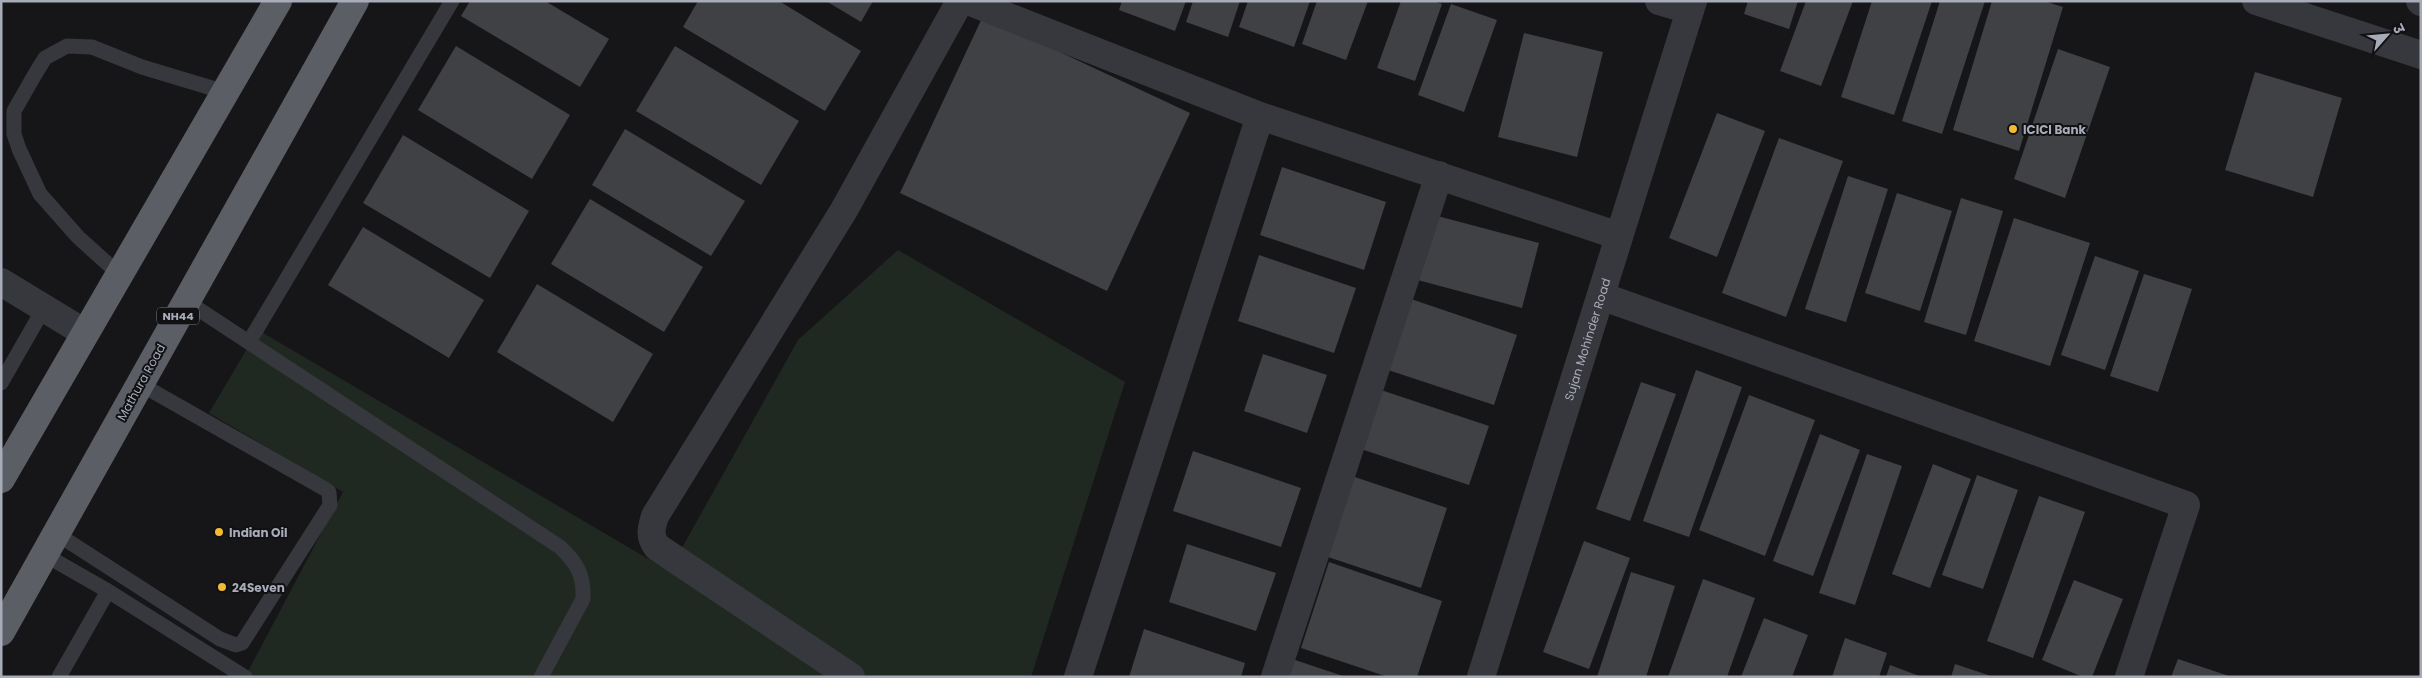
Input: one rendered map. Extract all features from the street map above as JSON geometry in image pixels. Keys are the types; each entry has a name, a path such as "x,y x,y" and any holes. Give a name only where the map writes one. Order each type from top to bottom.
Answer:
{"highway":[{"path":"1,479 278,1"},
{"name":"Mathura Road","path":"1,632 355,1"}],"street":[{"path":"851,677 657,547 652,540 650,530 655,516 665,499 844,210 960,1"},
{"path":"968,1 1260,116 1619,236"},
{"path":"1659,1 1691,6"},
{"path":"2256,1 2421,55"},
{"name":"Sujan Mohinder Road","path":"1481,677 1691,6"},
{"path":"1078,677 1260,116"},
{"path":"1275,677 1439,176"},
{"path":"1,282 85,333"},
{"path":"1601,296 2186,505 2129,677"}],"lane":[{"path":"249,342 452,1"},
{"path":"119,274 78,237 40,194 18,149 14,134 14,111 34,76 45,58 66,46 92,47 142,66 225,92"},
{"path":"186,301 560,547 575,561 581,572 584,585 583,599 541,677"},
{"path":"1,383 44,308"},
{"path":"51,544 220,639 236,645 242,643 330,504 328,492 325,489 140,384"},
{"path":"51,544 108,591 245,677"},
{"path":"59,677 108,591"}],"shaded area":[{"path":"898,250 1125,382 1031,677 245,677 343,492 209,413 258,330 669,571 798,340"}],"building":[{"path":"470,1 545,1 609,39 580,87 461,16"},
{"path":"698,1 779,1 861,51 825,111 683,27"},
{"path":"826,1 873,1 861,22"},
{"path":"1122,1 1186,1 1175,31 1119,10"},
{"path":"1193,1 1240,1 1228,37 1186,22"},
{"path":"1248,1 1310,1 1294,47 1239,27"},
{"path":"1317,1 1368,1 1346,60 1302,44"},
{"path":"1401,1 1433,1 1442,4 1415,81 1377,68"},
{"path":"1748,1 1798,1 1789,29 1744,14"},
{"path":"1806,1 1853,1 1821,86 1780,71"},
{"path":"1872,1 1932,1 1894,115 1841,97"},
{"path":"1940,1 1985,1 1942,134 1902,121"},
{"path":"1992,1 2044,1 2063,7 2019,151 1953,130"},
{"path":"1451,4 1497,20 1464,112 1418,95"},
{"path":"983,16 1190,113 1107,291 900,193"},
{"path":"1524,33 1603,52 1577,157 1498,137"},
{"path":"456,46 570,115 532,179 418,110"},
{"path":"675,46 799,121 761,185 636,111"},
{"path":"2058,49 2110,67 2065,198 2014,179"},
{"path":"2255,72 2342,98 2313,197 2225,170"},
{"path":"1717,113 1765,131 1717,257 1669,238"},
{"path":"625,129 745,201 711,256 592,185"},
{"path":"403,135 529,211 490,278 363,203"},
{"path":"1779,138 1843,161 1786,317 1722,293"},
{"path":"1282,167 1386,202 1364,270 1260,235"},
{"path":"1848,176 1888,189 1846,322 1805,309"},
{"path":"1897,193 1952,211 1920,311 1865,293"},
{"path":"1961,198 2003,211 1966,335 1924,322"},
{"path":"590,199 703,267 664,332 551,264"},
{"path":"1430,214 1539,243 1522,308 1414,279"},
{"path":"2014,218 2090,243 2050,366 1974,341"},
{"path":"363,227 484,300 449,358 328,285"},
{"path":"1259,255 1356,288 1334,353 1238,321"},
{"path":"2095,256 2139,271 2105,370 2061,355"},
{"path":"2144,274 2192,289 2158,392 2110,376"},
{"path":"537,284 653,354 613,422 497,352"},
{"path":"1408,298 1517,335 1494,405 1385,369"},
{"path":"1263,354 1327,375 1307,433 1244,411"},
{"path":"1696,370 1742,387 1689,537 1643,521"},
{"path":"1641,382 1676,394 1630,521 1596,509"},
{"path":"1381,390 1489,426 1469,485 1361,449"},
{"path":"1749,395 1815,420 1765,556 1699,530"},
{"path":"1820,434 1860,450 1813,576 1773,561"},
{"path":"1193,451 1301,488 1281,547 1173,511"},
{"path":"1867,454 1902,466 1855,605 1819,593"},
{"path":"1933,464 1971,479 1930,588 1892,574"},
{"path":"1343,473 1447,508 1421,588 1316,553"},
{"path":"1977,475 2018,490 1983,589 1942,575"},
{"path":"2039,496 2085,512 2033,658 1987,641"},
{"path":"1584,541 1630,558 1589,669 1543,652"},
{"path":"1187,544 1276,573 1256,631 1169,602"},
{"path":"1329,562 1442,601 1417,677 1388,677 1301,648"},
{"path":"1631,572 1675,586 1646,677 1597,677"},
{"path":"1703,579 1755,598 1727,677 1668,677"},
{"path":"2074,580 2123,599 2092,677 2083,677 2042,660"},
{"path":"1764,618 1808,635 1792,677 1741,677"},
{"path":"1144,629 1245,663 1241,677 1129,677"},
{"path":"1845,638 1887,653 1879,677 1832,677"},
{"path":"1289,658 1343,676 1343,677 1283,677"},
{"path":"2178,659 2229,676 2229,677 2171,677"},
{"path":"1955,664 1991,676 1991,677 1951,677"},
{"path":"1890,665 1922,677 1886,677"}],"place":[{"name":"ICICI Bank","path":"2013,129"},
{"name":"Indian Oil","path":"219,532"},
{"name":"24Seven","path":"222,587"}]}
